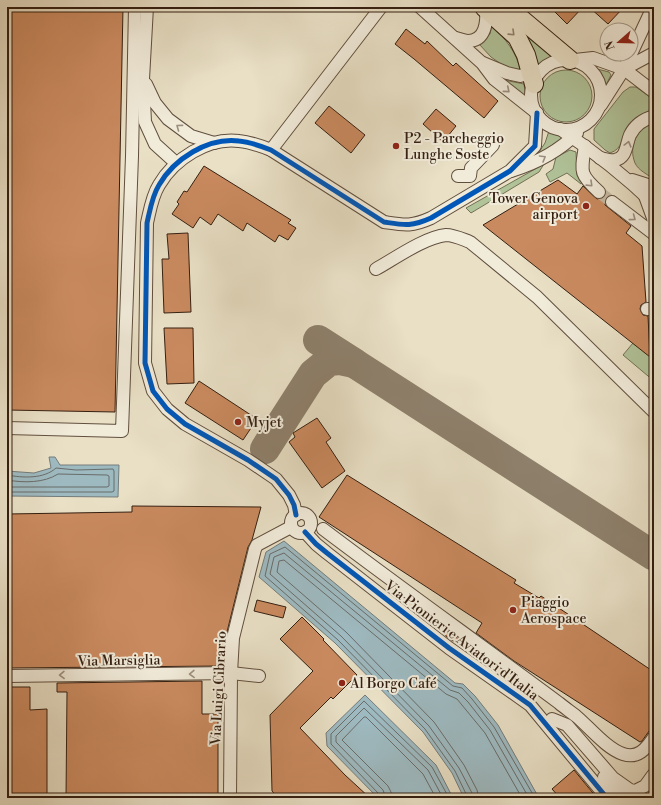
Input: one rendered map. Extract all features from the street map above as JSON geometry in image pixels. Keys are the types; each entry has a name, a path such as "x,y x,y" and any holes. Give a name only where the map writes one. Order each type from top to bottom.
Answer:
{"highway":[{"path":"507,7 570,60"},
{"path":"485,8 517,38 536,75"}],"street":[{"path":"7,428 122,431 132,164 135,7"},
{"path":"146,7 143,79 145,122 155,144 176,164"},
{"path":"271,150 382,7"},
{"path":"420,7 482,63 494,79 537,113 544,121 573,137 622,175 649,191 654,204"},
{"path":"639,37 653,7"},
{"path":"456,38 469,41 478,37 487,23 485,8"},
{"path":"482,63 507,73 520,76 536,75 557,61 593,58 624,69 654,92"},
{"path":"624,69 651,58"},
{"path":"559,128 577,128 594,115 600,101 601,92 592,70 585,65 570,60"},
{"path":"290,528 292,520 296,514 294,505 289,495 276,479 248,460 185,424 167,409 153,390 145,363 148,223 152,203 158,185 176,164 192,153 214,143 238,140 259,145 271,150 384,222 404,225 417,224 431,218 510,171 532,165 565,145 594,115 627,62"},
{"path":"510,171 534,146 537,113 532,102 532,90 536,75"},
{"path":"143,79 155,103 168,119 191,136 214,143"},
{"path":"149,131 154,114 160,109"},
{"path":"599,157 615,161 622,158 626,151 630,135 636,127 641,122 654,116"},
{"path":"483,187 464,176 493,145"},
{"path":"585,146 582,165 584,176 587,181 599,192"},
{"path":"649,191 654,224"},
{"path":"612,202 654,234"},
{"path":"376,269 436,237 447,235 458,237 470,242 537,297 654,412"},
{"path":"296,514 301,514 308,517 310,525 305,532"},
{"name":"Via Pionieri e Aviatori d'Italia","path":"290,528 299,533 305,532 316,544 449,648 530,705 549,721 607,798"},
{"name":"Via Luigi Cibrario","path":"230,798 231,673 234,638 249,572 257,545 290,528"},
{"path":"323,529 576,715 607,744 621,754 631,756 641,754 654,738"},
{"name":"Via Marsiglia","path":"7,676 231,673 259,676"},
{"path":"549,721 567,725 622,798"},
{"path":"591,757 613,778 630,790 635,791 645,786 654,775"}],"green space":[{"path":"504,14 556,55 536,67"},
{"path":"492,25 506,41 513,52 519,64 520,71 504,66 491,57 479,44 490,34"},
{"path":"597,69 609,72 611,75 605,87 601,75"},
{"path":"566,70 576,72 584,78 590,86 592,96 590,106 584,114 576,120 566,122 556,120 548,114 542,106 540,96 542,86 548,78 556,72"},
{"path":"504,80 524,84 526,99"},
{"path":"630,87 636,87 654,100 654,110 646,112 635,118 627,127 620,146 610,153 594,140 594,129 623,92"},
{"path":"654,123 654,179 636,166 633,157 633,144 643,129"},
{"path":"549,131 563,138 537,155 545,143"},
{"path":"570,150 576,152 577,175 582,181 581,184 567,173 550,182 546,174 553,169 556,157"},
{"path":"544,164 539,172 471,213 466,208"},
{"path":"633,343 650,353 654,352 654,381 623,355"}],"water":[{"path":"49,457 55,457 60,465 119,465 118,497 7,496 7,471 34,473 51,468"},
{"path":"284,541 455,683 463,684 475,696 498,725 539,798 464,798 452,773 423,732 335,643 259,577 266,552"},
{"path":"365,695 436,765 453,798 378,798 327,746 326,733"}],"building":[{"path":"10,7 123,7 115,412 7,410 7,244"},
{"path":"550,7 583,7 567,24"},
{"path":"589,7 624,7 610,22 606,22"},
{"path":"406,29 425,44 427,41 453,66 456,63 498,101 484,118 395,44"},
{"path":"329,106 365,135 351,153 315,123"},
{"path":"436,109 456,126 443,142 423,124"},
{"path":"204,166 291,220 288,223 296,228 288,240 279,235 275,242 247,223 243,231 218,214 211,225 200,217 193,228 172,214 179,204 177,202 184,191 187,192"},
{"path":"558,180 577,194 583,186 597,199 604,197 606,192 610,195 606,198 605,205 631,226 626,233 642,246 646,302 641,305 640,309 643,315 648,316 650,357 483,225"},
{"path":"188,233 191,312 164,313 162,259 169,259 167,234"},
{"path":"164,328 193,328 194,383 167,384"},
{"path":"199,381 257,419 243,440 185,403"},
{"path":"317,418 331,438 326,442 345,471 322,488 289,442 295,437 293,433"},
{"name":"Piaggio Aerospace","path":"347,475 516,580 514,583 539,598 541,596 654,672 654,724 642,741 640,742 514,661 476,633 482,623 319,517"},
{"path":"132,506 261,507 252,540 248,547 226,636 223,661 221,661 218,666 7,668 7,514 132,512"},
{"path":"257,600 286,607 283,618 254,611"},
{"path":"302,617 357,675 333,699 331,697 300,728 345,775 370,798 278,798 272,791 270,715 313,671 280,639"},
{"path":"445,629 460,640 457,644 442,633"},
{"path":"202,681 202,714 218,714 218,798 66,798 67,692 57,692 57,683"},
{"path":"7,687 30,687 30,710 47,709 47,798 7,798"},
{"path":"574,770 597,798 560,798 552,789"},
{"path":"654,786 654,798 637,798 649,793"}],"taxiway":[{"path":"265,449 313,374 329,361 340,360 354,363 318,340"},
{"path":"354,363 654,556"}],"tunnel":[{"path":"599,192 612,202"}],"cycle path":[{"path":"296,515 294,505 289,495 276,479 248,460 185,424 167,409 153,391 145,363 147,223 153,198 159,185 165,175 173,167 193,152 204,146 227,141 243,142 255,144 271,150 384,222 413,224 431,218 510,171 535,146 537,113"},
{"path":"305,532 327,553 449,648 530,705 607,798"}],"place":[{"name":"P2 - Parcheggio Lunghe Soste","path":"396,146"},
{"name":"Tower Genova airport","path":"586,206"},
{"name":"Myjet","path":"238,422"},
{"name":"Piaggio Aerospace","path":"513,610"},
{"name":"Al Borgo Café","path":"342,683"}]}
